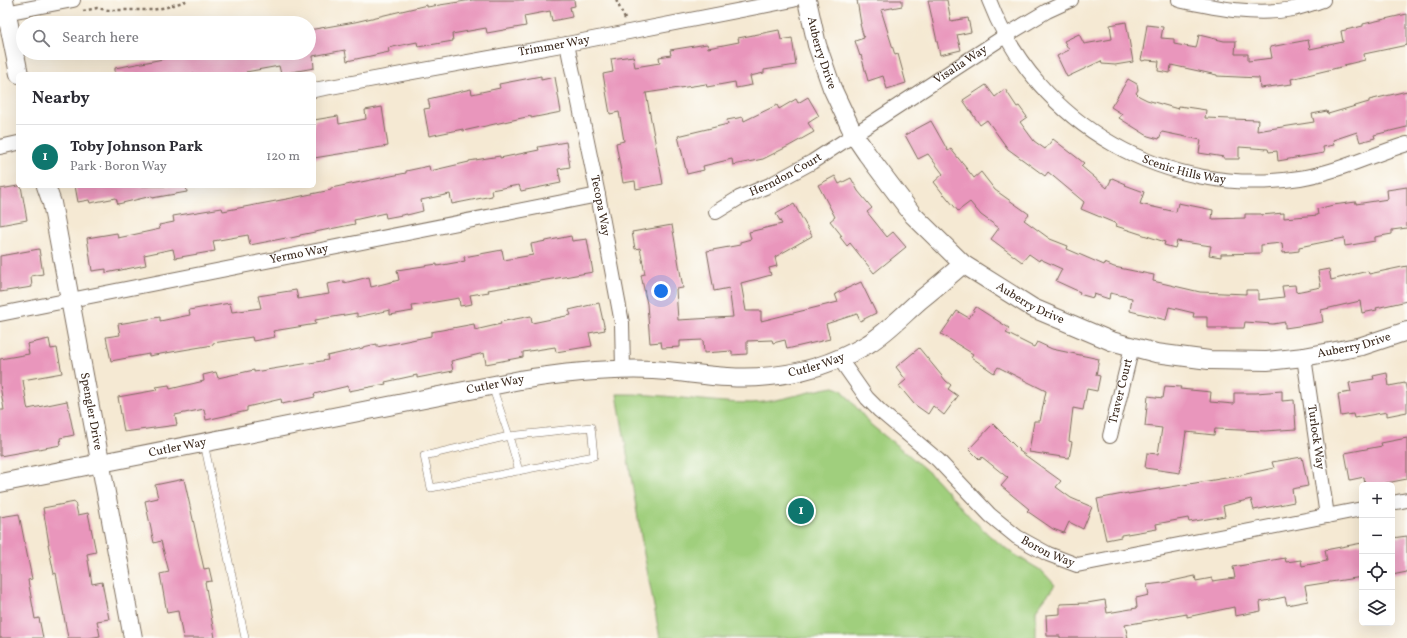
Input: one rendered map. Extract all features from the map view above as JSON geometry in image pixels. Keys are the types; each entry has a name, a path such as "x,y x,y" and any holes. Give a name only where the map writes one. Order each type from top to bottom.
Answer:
{"street":[{"name":"Trimmer Way","path":"316,90 567,44 793,0"},
{"name":"Auberry Drive","path":"807,0 817,45 832,88 854,135 913,215 963,264 1034,308 1110,341 1156,353 1209,360 1267,361 1304,358 1362,346 1407,331"},
{"name":"Scenic Hills Way","path":"989,0 1006,36 1025,67 1042,88 1066,111 1097,135 1128,153 1146,161 1183,173 1222,180 1242,182 1288,180 1320,174 1407,144"},
{"name":"Visalia Way","path":"854,135 1006,36 1047,11 1071,0"},
{"path":"1179,0 1234,11 1258,12 1294,8 1323,0"},
{"path":"19,72 4,9 78,5"},
{"name":"Tecopa Way","path":"567,44 598,195 622,323 623,369"},
{"name":"Herndon Court","path":"716,212 739,198 770,185 812,162 854,135"},
{"path":"0,147 16,143"},
{"name":"Spengler Drive","path":"47,188 52,203 134,638"},
{"name":"Yermo Way","path":"0,314 598,195"},
{"name":"Cutler Way","path":"0,483 492,386 566,373 623,369 760,378 792,373 824,365 868,344 895,324 918,302 963,264"},
{"name":"Traver Court","path":"1110,436 1132,347"},
{"name":"Boron Way","path":"839,358 867,398 880,411 938,460 990,515 1018,537 1048,554 1072,564 1077,565 1359,510"},
{"name":"Turlock Way","path":"1304,358 1327,516"},
{"path":"1395,502 1407,500"}],"lane":[{"path":"492,386 519,471"},
{"path":"591,428 594,456 431,488 424,456 509,436 591,428"},
{"path":"204,443 245,638"}],"path":[{"path":"78,5 108,10 152,10 189,0"},
{"path":"616,0 625,20"}],"green space":[{"path":"834,387 842,390 871,425 935,478 970,517 990,536 1012,553 1042,571 1055,585 1036,610 1036,638 660,638 617,394 651,395 734,403 751,403 773,401"}],"building":[{"path":"472,0 574,0 575,6 570,7 572,17 552,21 550,11 524,16 526,26 487,33 486,28 452,34 453,41 418,47 417,42 388,48 389,52 347,61 345,50 316,55 316,29 355,22 427,5 427,7"},
{"path":"857,0 902,0 902,6 881,10 895,55 898,54 906,83 887,89 883,76 868,81 861,55 860,56 855,41 864,38 860,24"},
{"path":"928,0 947,0 951,21 968,18 971,32 957,35 961,50 940,55"},
{"path":"1407,14 1407,45 1364,54 1365,60 1291,79 1292,84 1260,88 1259,78 1217,76 1171,65 1170,73 1158,71 1159,61 1142,61 1141,59 1147,25 1163,27 1161,38 1174,39 1174,44 1196,48 1199,35 1224,41 1236,41 1235,54 1248,54 1248,61 1272,58 1270,47 1308,40 1310,49 1343,42 1341,31 1363,26 1363,24"},
{"path":"1126,22 1133,62 1115,65 1102,64 1101,61 1067,77 1057,56 1069,50 1064,41 1079,34 1084,44 1112,39 1110,25"},
{"path":"779,30 781,40 792,38 796,65 764,70 764,73 750,76 752,85 736,88 735,82 707,87 706,84 646,93 663,184 636,189 635,181 623,183 616,143 624,141 619,112 610,114 603,74 613,72 611,59 633,56 635,67 660,63 659,57 671,55 670,50 707,44 708,48 739,42 738,38"},
{"path":"158,60 313,60 314,68 292,72 280,72 279,66 246,72 115,72 115,68"},
{"path":"541,76 541,80 555,77 561,112 531,118 531,116 463,131 463,129 429,136 424,109 430,108 428,99 471,89 472,94 500,88 499,84"},
{"path":"1128,79 1137,84 1138,90 1136,93 1147,100 1178,109 1179,106 1206,110 1205,118 1258,120 1257,131 1314,122 1312,114 1327,111 1328,114 1369,102 1369,100 1407,91 1407,127 1374,135 1375,138 1360,142 1357,132 1333,140 1334,145 1323,147 1324,153 1278,161 1277,151 1269,152 1268,149 1239,147 1239,159 1224,159 1224,157 1199,153 1201,140 1162,132 1159,139 1148,136 1119,118 1122,114 1111,107"},
{"path":"986,85 995,97 1005,89 1017,107 1019,106 1027,117 1020,122 1034,141 1045,149 1053,139 1084,163 1081,166 1107,188 1112,178 1126,184 1125,185 1144,192 1140,204 1176,212 1178,203 1213,210 1212,219 1245,218 1245,214 1261,215 1284,213 1284,218 1318,215 1317,209 1333,205 1356,202 1356,204 1388,199 1387,190 1407,187 1407,228 1392,230 1392,234 1375,237 1375,241 1345,246 1344,238 1299,247 1299,251 1283,253 1282,243 1261,245 1261,253 1221,254 1221,257 1209,255 1211,246 1177,241 1175,248 1164,245 1165,242 1116,226 1117,224 1081,209 1084,202 1048,172 1045,176 1008,149 987,120 980,125 963,100"},
{"path":"808,97 819,116 808,123 814,132 763,159 733,165 732,159 703,166 704,170 687,174 678,136 728,124 727,120 743,117 744,121 777,105 779,109 796,99 798,103"},
{"path":"382,107 388,146 316,158 316,120 338,116 339,124 366,119 365,110"},
{"path":"931,121 948,151 951,149 974,178 981,172 995,190 1029,214 1024,220 1050,239 1068,246 1067,249 1104,265 1105,263 1114,267 1154,275 1153,281 1200,292 1246,294 1246,290 1258,290 1258,300 1284,297 1282,286 1295,285 1296,292 1321,287 1318,271 1329,269 1331,280 1368,271 1369,274 1407,266 1407,301 1376,308 1377,310 1362,313 1360,301 1321,310 1323,322 1285,328 1285,322 1273,324 1245,322 1244,328 1207,328 1207,317 1193,317 1194,313 1169,307 1166,320 1130,311 1132,298 1110,293 1109,299 1094,294 1093,298 1079,294 1080,292 1056,281 1062,269 1040,259 1039,261 1029,254 1022,262 991,239 999,228 981,215 970,202 958,211 944,195 934,182 943,174 928,154 918,159 905,135"},
{"path":"566,142 570,167 558,169 561,183 521,191 519,185 491,190 492,196 452,204 450,194 421,200 423,211 407,215 386,218 385,213 354,220 355,224 250,245 248,235 213,241 215,251 175,258 173,249 144,255 146,265 106,273 106,269 92,271 87,238 117,233 118,238 160,229 159,225 174,222 173,216 222,208 223,211 331,190 331,188 406,173 406,171 429,166 430,171 469,161 500,156 500,158 539,150 538,147"},
{"path":"835,176 839,184 851,178 858,191 872,208 867,212 887,237 893,232 906,247 874,273 850,243 847,246 840,237 842,236 830,221 835,217 818,185"},
{"path":"16,186 16,188 21,188 27,220 0,225 0,189"},
{"path":"75,188 186,188 187,192 152,198 152,196 118,204 116,198 90,203 89,200 78,202"},
{"path":"794,204 812,236 775,257 777,266 769,268 771,275 741,283 746,311 761,311 761,321 838,302 835,294 861,282 876,313 860,321 857,314 826,324 830,339 787,349 785,340 773,343 772,340 747,341 747,354 732,355 732,351 704,353 703,340 680,341 680,347 662,348 661,342 650,343 647,304 641,275 645,274 640,248 635,249 632,232 672,225 683,288 676,289 678,320 733,317 729,288 714,291 707,251 740,245 740,242 751,239 749,232 782,224 776,214"},
{"path":"571,236 572,241 587,239 593,272 488,290 489,292 470,295 472,304 460,306 459,298 412,306 413,311 390,315 390,310 357,317 357,313 315,320 316,324 273,331 275,337 253,341 252,337 149,356 149,354 111,361 106,337 120,335 118,324 160,317 160,321 190,315 189,310 230,303 232,312 261,308 258,296 296,290 298,299 329,294 327,284 344,281 344,283 369,277 371,287 399,280 397,270 437,264 437,266 465,261 464,257 502,250 504,260 533,255 531,244"},
{"path":"39,249 43,274 31,276 32,287 0,292 0,256"},
{"path":"599,303 605,330 589,333 592,346 556,352 555,347 523,352 523,357 486,364 484,353 451,361 453,371 417,378 417,375 385,382 386,384 349,391 348,386 314,394 315,397 282,404 281,399 247,407 247,411 206,420 204,409 175,415 177,425 124,432 118,397 157,390 156,387 169,385 170,389 204,381 203,375 216,372 218,378 254,370 254,372 328,360 327,356 363,347 377,344 377,347 431,336 431,332 474,324 475,330 501,324 500,322 531,316 532,323 571,315 569,310"},
{"path":"976,307 1009,328 1006,333 1034,347 1037,342 1052,349 1099,359 1096,375 1100,376 1097,391 1087,389 1083,410 1073,408 1069,441 1072,442 1069,458 1029,452 1034,421 1040,421 1046,391 998,367 994,373 971,357 973,354 941,334 957,311 969,318"},
{"path":"49,339 51,349 57,348 62,373 23,380 27,406 28,409 67,401 74,435 60,438 61,445 0,456 0,410 4,410 0,385 0,359 29,354 27,344"},
{"path":"919,348 951,385 948,389 958,396 944,415 933,406 928,414 914,404 899,386 906,380 896,367"},
{"path":"1387,373 1389,386 1405,383 1407,393 1407,412 1387,416 1387,412 1354,418 1353,414 1341,416 1338,394 1351,392 1349,383 1374,379 1373,376"},
{"path":"1165,386 1211,392 1210,402 1234,404 1234,393 1282,391 1282,401 1294,400 1296,429 1265,431 1215,429 1214,435 1186,432 1180,473 1145,468 1147,453 1158,454 1162,428 1145,426 1148,396 1163,398"},
{"path":"993,424 1020,451 1018,450 1061,481 1056,487 1071,498 1092,507 1083,529 1069,522 1064,533 1053,529 1027,511 1029,509 1001,486 1008,478 982,457 980,460 969,449"},
{"path":"1407,438 1407,479 1392,482 1365,482 1364,477 1350,480 1345,453 1382,446 1381,443"},
{"path":"1302,457 1308,486 1292,489 1294,502 1254,510 1251,499 1223,506 1225,516 1189,522 1188,518 1156,524 1157,529 1121,535 1121,537 1106,540 1097,499 1232,477 1274,468 1272,462"},
{"path":"184,479 204,569 209,568 212,581 205,582 215,638 183,638 178,611 167,613 160,574 169,572 161,541 154,543 145,501 158,498 155,485"},
{"path":"75,502 78,515 88,513 96,552 87,554 92,584 102,582 109,619 97,621 100,636 89,638 68,638 56,573 54,574 48,544 43,508"},
{"path":"19,514 32,579 28,580 35,619 39,618 43,638 0,638 0,517"},
{"path":"1407,536 1407,572 1395,574 1395,554 1395,538"},
{"path":"1359,544 1359,577 1305,586 1308,601 1287,605 1285,597 1260,602 1261,611 1235,616 1234,607 1187,617 1187,614 1125,625 1128,638 1060,638 1060,636 1047,636 1046,615 1060,614 1060,604 1087,603 1105,600 1107,613 1137,608 1136,598 1149,595 1147,585 1195,576 1196,581 1212,578 1212,581 1235,578 1233,567 1285,558 1286,562 1301,560 1302,566 1327,561 1325,550"}],"place":[{"name":"Toby Johnson Park","path":"801,511"}]}
